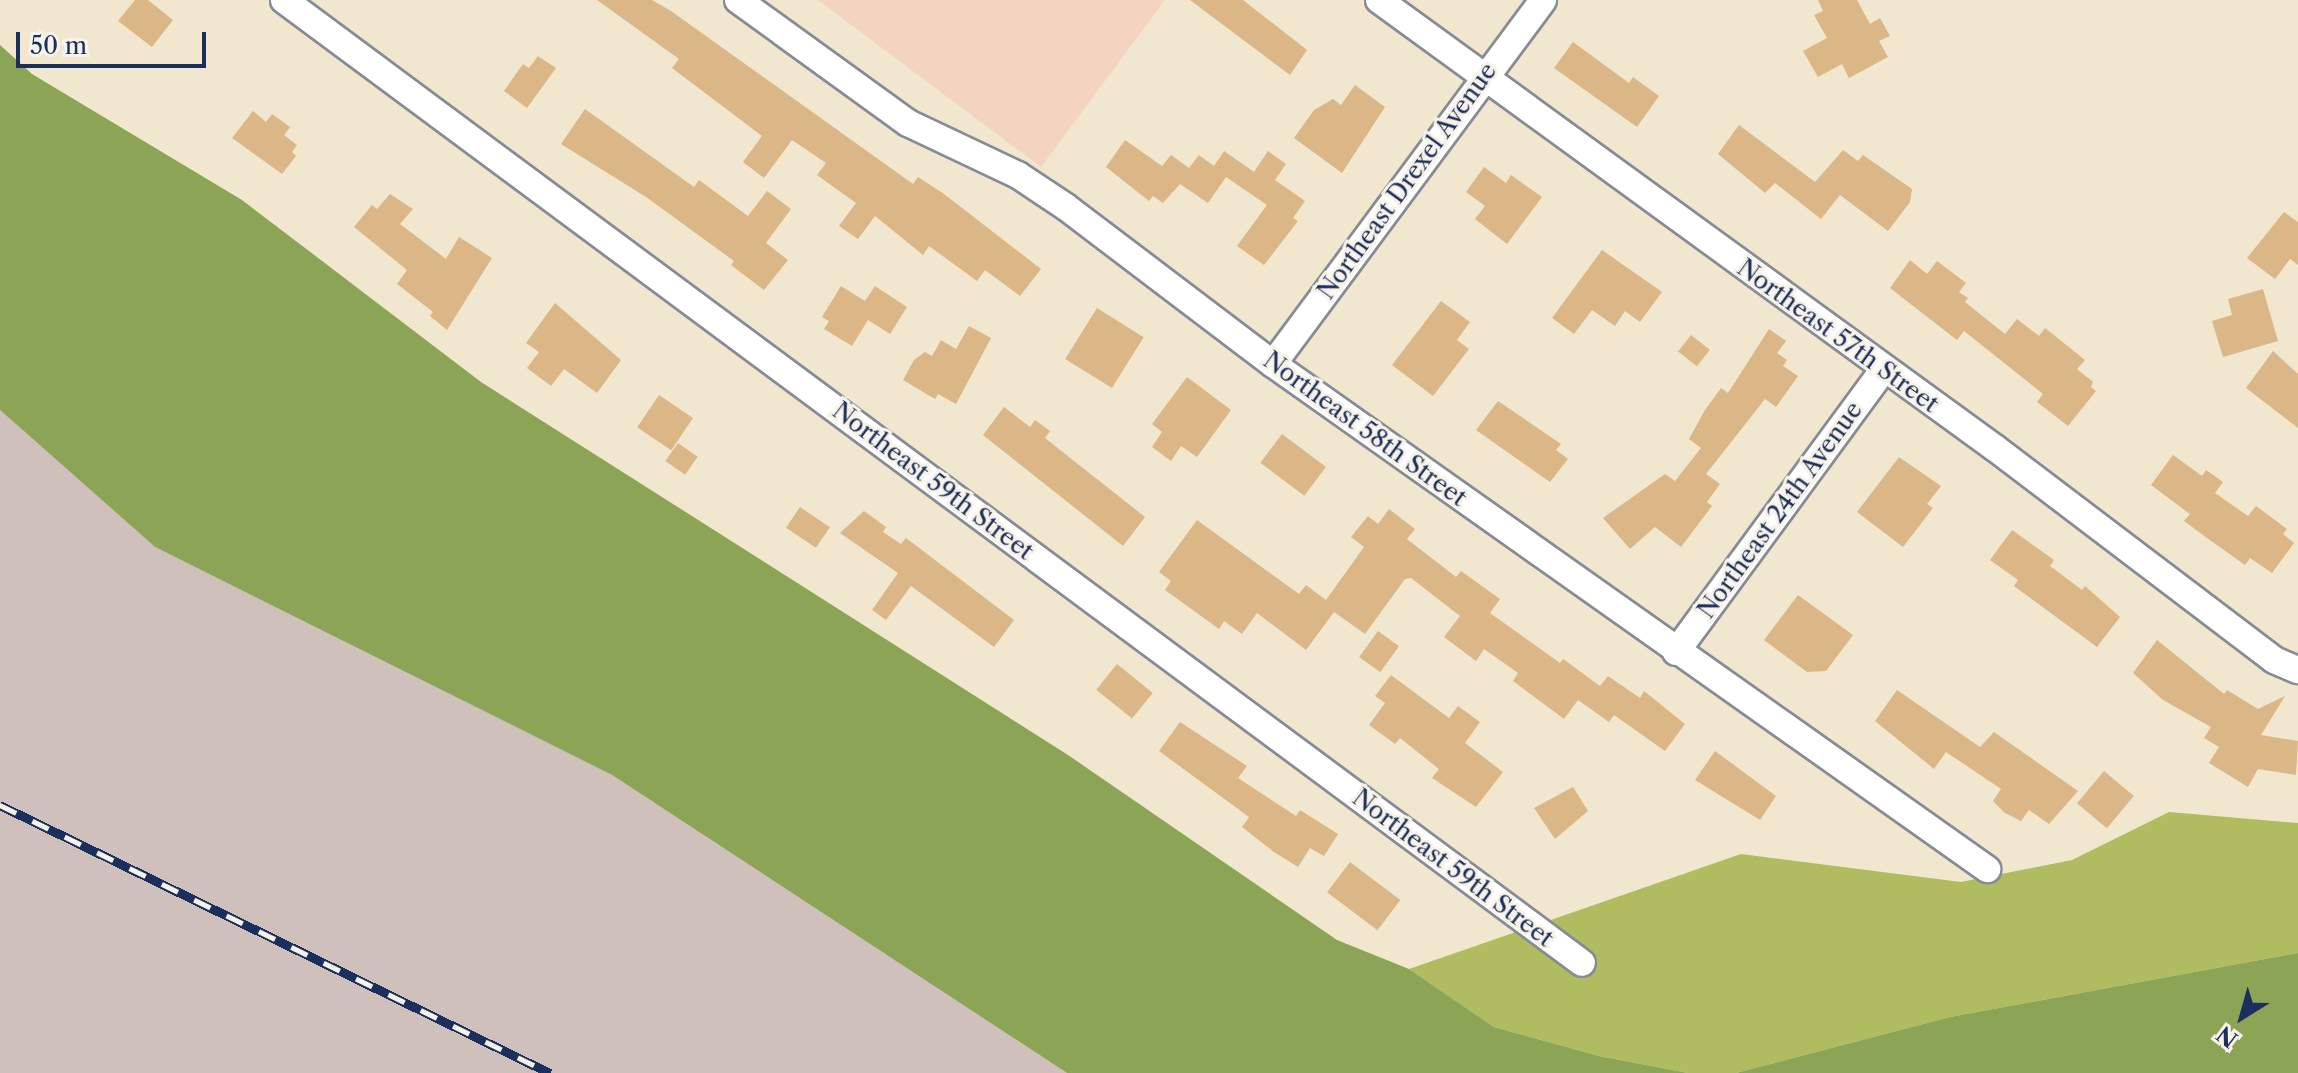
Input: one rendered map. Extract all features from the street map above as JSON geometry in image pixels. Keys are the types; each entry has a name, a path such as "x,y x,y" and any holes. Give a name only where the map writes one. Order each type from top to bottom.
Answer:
{"street":[{"name":"Northeast 59th Street","path":"284,0 1582,963"},
{"name":"Northeast 58th Street","path":"738,0 908,123 1018,175 1066,207 1273,364 1676,652 1987,869"},
{"name":"Northeast 57th Street","path":"1379,0 1884,369 2274,660 2298,670"},
{"name":"Northeast Drexel Avenue","path":"1273,364 1543,0"},
{"name":"Northeast 24th Avenue","path":"1676,652 1884,369"}],"shaded area":[{"path":"818,0 1165,0 1041,167"},
{"path":"0,410 155,547 612,775 1067,1073 0,1073"}],"green space":[{"path":"0,45 32,74 242,200 481,382 1068,755 1337,940 1409,969 1494,1027 1599,1056 1688,1073 1067,1073 612,775 155,547 0,410"},
{"path":"2169,812 2298,823 2298,953 1950,1017 1736,1073 1688,1073 1599,1056 1494,1027 1409,969 1741,854 1961,882 2072,860"},
{"path":"2298,953 2298,1073 1736,1073 1950,1017"}],"building":[{"path":"135,0 148,0 173,20 152,47 118,21"},
{"path":"597,0 652,0 671,11 913,184 918,177 944,194 1041,269 1020,296 985,270 977,281 929,246 923,255 875,216 858,239 839,226 856,203 817,175 826,163 792,140 764,178 743,162 762,136 672,68 679,59"},
{"path":"1190,0 1243,0 1307,50 1290,75"},
{"path":"1818,0 1857,0 1870,24 1880,18 1890,36 1879,41 1888,57 1849,78 1842,64 1818,77 1803,51 1827,38 1814,15 1823,11"},
{"path":"1573,42 1629,83 1633,77 1659,96 1637,127 1554,68"},
{"path":"538,56 556,68 527,108 504,91 523,64 529,68"},
{"path":"1355,85 1385,107 1342,173 1294,138 1314,110 1333,99 1341,105"},
{"path":"585,109 694,187 699,180 748,216 767,191 791,209 766,243 788,260 764,290 731,265 734,261 646,197 561,144"},
{"path":"253,111 266,122 272,114 290,127 284,135 297,145 292,152 296,156 282,174 232,138"},
{"path":"1739,125 1815,182 1843,150 1858,161 1863,155 1912,189 1910,202 1888,231 1840,195 1821,219 1775,183 1765,193 1718,154"},
{"path":"1125,140 1162,166 1171,155 1189,168 1199,155 1214,166 1224,151 1254,172 1268,151 1286,164 1275,180 1305,201 1293,218 1298,221 1264,265 1237,246 1267,205 1226,177 1208,203 1180,184 1163,203 1153,196 1149,201 1106,167"},
{"path":"1484,167 1506,183 1511,175 1542,197 1507,244 1475,219 1485,206 1466,192"},
{"path":"390,194 413,209 400,224 446,259 459,237 492,258 447,330 430,316 433,312 397,284 407,270 354,227 372,205 377,209"},
{"path":"2284,212 2298,222 2298,265 2290,259 2275,279 2247,258"},
{"path":"1602,250 1662,292 1640,322 1625,311 1615,326 1592,310 1574,334 1552,318"},
{"path":"1910,260 1927,274 1937,261 1966,283 1959,292 1968,298 1965,302 2005,334 2017,319 2039,336 2045,328 2085,360 2077,369 2093,382 2091,387 2096,391 2068,426 2037,402 2043,394 1964,331 1957,340 1890,288"},
{"path":"841,286 865,301 875,286 907,307 890,334 868,320 852,346 824,329 829,321 822,317"},
{"path":"2263,289 2278,341 2223,357 2212,321 2232,315 2228,299"},
{"path":"1441,301 1470,322 1457,340 1469,349 1433,396 1392,365"},
{"path":"555,303 621,360 597,393 564,369 551,386 527,368 539,352 526,343"},
{"path":"1097,308 1144,337 1112,388 1065,359"},
{"path":"969,326 991,338 956,404 938,394 935,399 903,380 914,360 925,352 932,356 941,340 956,349"},
{"path":"1769,329 1786,341 1777,353 1787,360 1783,366 1798,376 1776,407 1765,399 1706,474 1720,484 1707,502 1712,506 1681,547 1655,527 1630,549 1603,518 1665,474 1675,481 1701,448 1689,439 1705,410 1721,388 1728,393"},
{"path":"1691,335 1710,350 1697,366 1678,352"},
{"path":"2273,351 2298,374 2298,428 2246,388"},
{"path":"1187,377 1231,410 1197,457 1181,446 1171,461 1152,447 1162,432 1152,424"},
{"path":"659,395 693,418 671,450 637,427"},
{"path":"1498,401 1561,444 1556,450 1568,459 1550,482 1476,430"},
{"path":"1004,407 1030,427 1035,420 1050,431 1045,438 1145,517 1123,546 983,435"},
{"path":"1282,434 1326,467 1304,496 1260,463"},
{"path":"678,443 698,457 685,475 665,461"},
{"path":"2173,455 2202,476 2206,470 2223,482 2215,493 2248,516 2256,506 2287,529 2283,534 2294,543 2272,573 2250,558 2245,565 2207,538 2184,521 2190,514 2151,485"},
{"path":"1899,457 1941,486 1927,504 1933,508 1903,547 1857,512"},
{"path":"800,507 830,527 816,548 786,528"},
{"path":"1389,509 1415,529 1407,539 1456,577 1461,571 1500,599 1490,613 1560,663 1563,659 1600,686 1608,676 1640,698 1644,691 1685,724 1665,751 1614,715 1609,722 1578,700 1564,719 1513,681 1518,673 1484,649 1476,661 1444,637 1460,616 1411,578 1405,579 1365,634 1334,612 1306,650 1257,613 1242,634 1224,621 1219,629 1165,590 1171,581 1159,572 1197,520 1299,594 1306,585 1326,600 1364,547 1351,537 1368,516 1378,524"},
{"path":"864,511 886,527 883,532 901,544 906,538 1014,620 994,647 911,586 886,620 872,610 898,573 840,533"},
{"path":"2012,530 2054,560 2050,566 2082,590 2085,586 2120,617 2097,647 2014,586 2018,580 1990,560"},
{"path":"1798,595 1853,635 1826,671 1807,672 1764,640"},
{"path":"1378,631 1399,646 1380,672 1359,657"},
{"path":"2157,640 2224,694 2227,690 2258,709 2285,696 2261,735 2298,741 2296,775 2258,769 2248,787 2209,763 2219,747 2204,738 2211,727 2163,700 2133,673"},
{"path":"1117,664 1153,693 1132,719 1096,690"},
{"path":"1391,675 1449,718 1458,706 1480,722 1465,743 1503,772 1476,807 1432,778 1439,769 1400,738 1395,744 1369,725 1385,703 1375,696"},
{"path":"1897,690 1980,747 1994,732 2078,791 2049,824 2029,810 2021,821 2005,813 1993,801 2001,789 1946,752 1934,769 1875,721"},
{"path":"1180,722 1247,766 1238,778 1296,816 1300,810 1338,834 1324,856 1310,848 1298,867 1274,852 1242,827 1249,817 1159,751"},
{"path":"1715,751 1776,796 1760,820 1695,780"},
{"path":"2104,771 2134,796 2107,828 2077,803"},
{"path":"1573,787 1588,811 1555,839 1534,808"},
{"path":"1350,862 1400,900 1377,930 1327,892"}],"railway":[{"path":"0,805 550,1073"}]}
